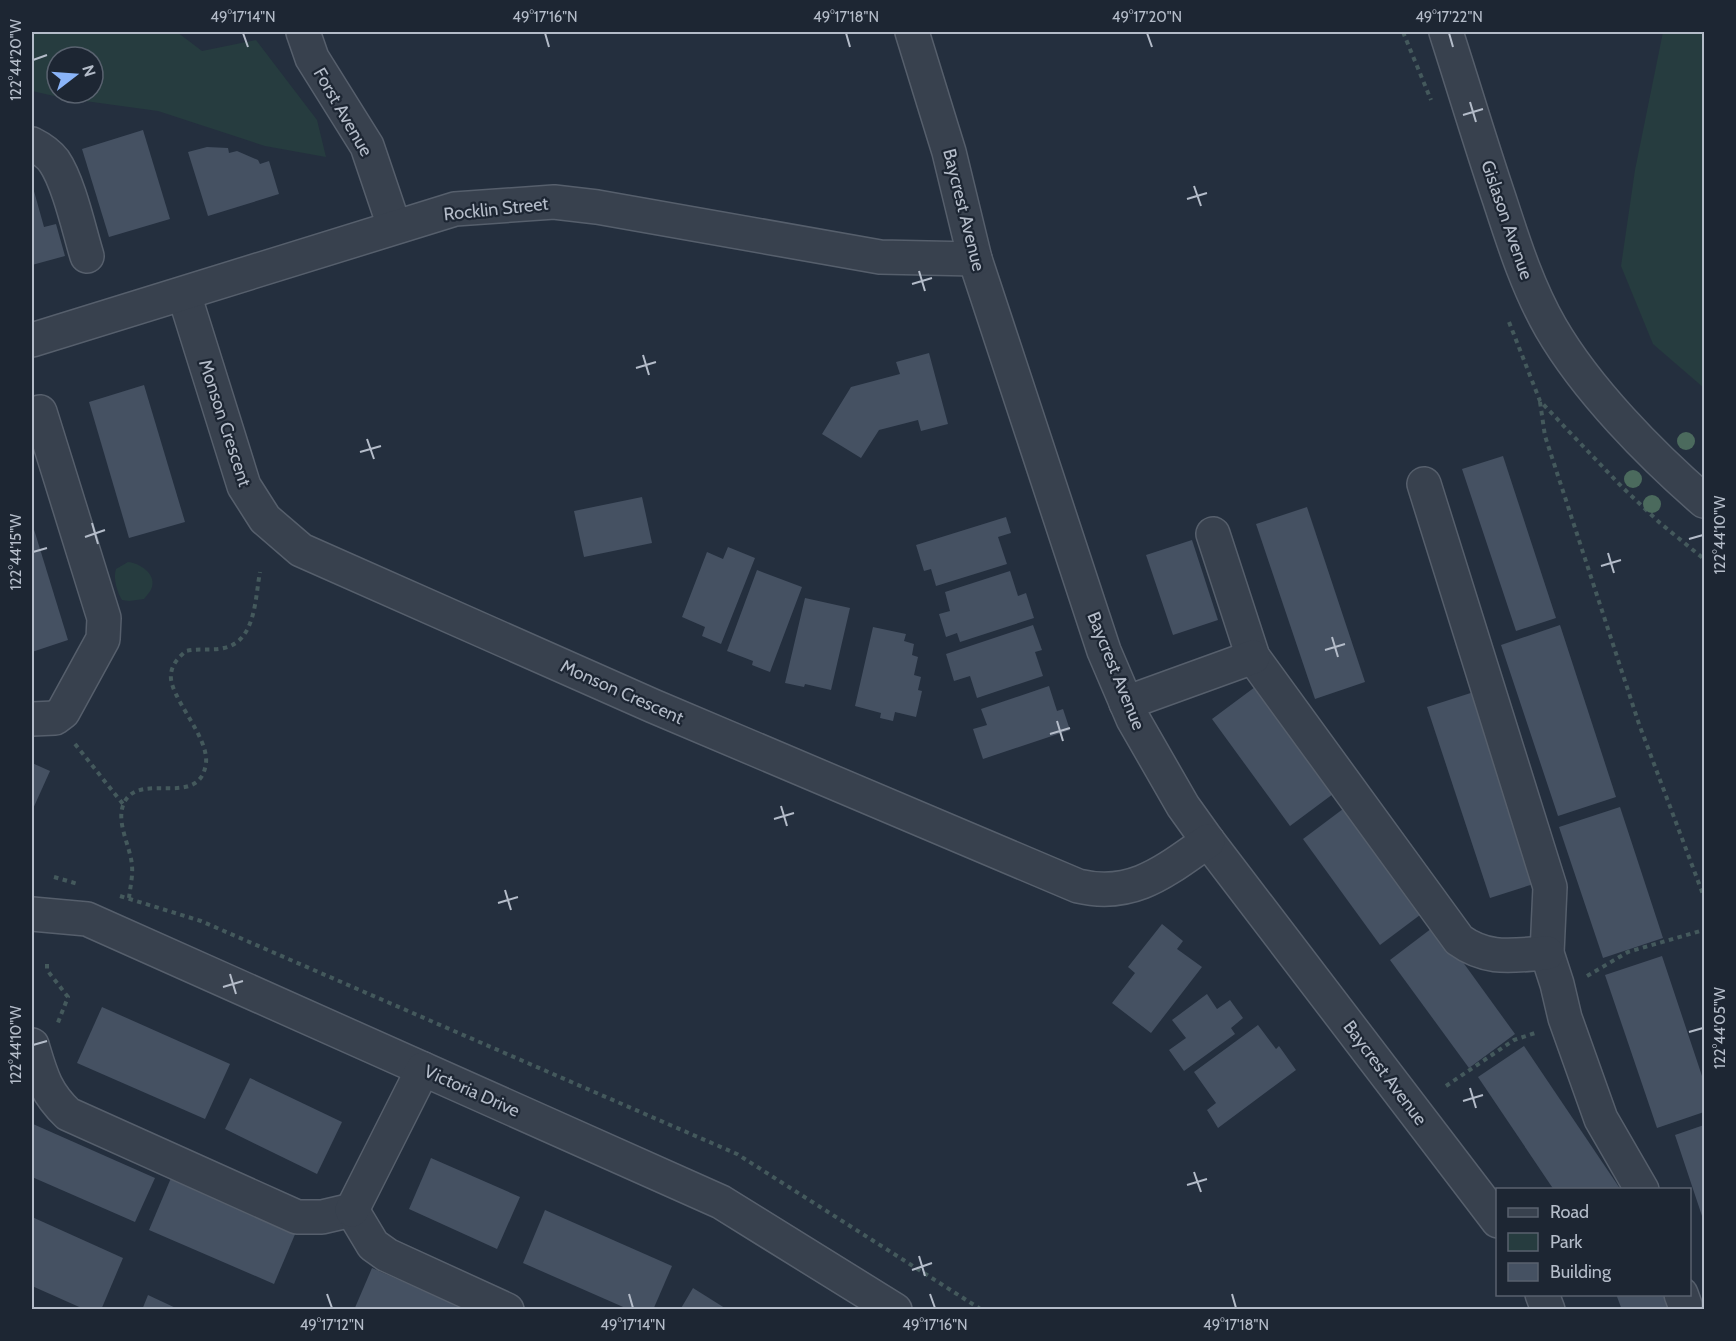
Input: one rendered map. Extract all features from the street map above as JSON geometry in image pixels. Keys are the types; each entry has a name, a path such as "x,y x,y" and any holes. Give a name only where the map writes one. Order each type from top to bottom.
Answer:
{"street":[{"name":"Forst Avenue","path":"303,32 312,58 367,146 394,226"},
{"name":"Baycrest Avenue","path":"912,32 950,152 975,259 1104,651 1133,719 1159,767 1208,841 1496,1220"},
{"name":"Gislason Avenue","path":"1446,32 1516,250 1536,301 1564,350 1598,394 1655,455 1704,501"},
{"path":"32,144 44,150 61,174 87,256"},
{"name":"Rocklin Street","path":"32,340 394,226 455,209 554,202 597,207 880,257 975,259"},
{"name":"Monson Crescent","path":"184,294 244,486 265,519 301,550 653,706 1078,886 1097,890 1130,887 1162,873 1208,841"},
{"path":"40,412 104,618 102,639 63,712 43,718"},
{"path":"1424,484 1550,888 1547,953 1565,1018 1601,1119 1641,1188"},
{"path":"1213,534 1253,657 1459,940 1473,950 1495,956 1547,953"},
{"path":"1126,703 1253,657"},
{"name":"Victoria Drive","path":"32,914 87,920 722,1202 895,1310"},
{"path":"44,1040 44,1083 54,1100 68,1114 297,1217 322,1217 352,1210"},
{"path":"352,1210 423,1069"},
{"path":"352,1210 373,1245 387,1255 507,1310"}],"path":[{"path":"1540,401 1545,436 1639,724 1704,897"},
{"path":"129,898 132,867 121,816 123,804 133,792 147,789 181,789 193,784 201,776 206,763 205,751 173,687 170,676 172,667 186,651 222,649 233,645 243,637 250,624 260,572"},
{"path":"43,718 123,804"},
{"path":"54,877 85,886"},
{"path":"116,895 201,921 737,1155 982,1310"},
{"path":"1557,984 1590,976 1628,952 1704,930"},
{"path":"44,1040 57,1026 68,997 47,970 47,964"},
{"path":"1446,1086 1508,1044"}],"green space":[{"path":"32,32 177,32 202,51 256,40 317,120 326,157 265,146 158,111 105,104 105,45 45,45 45,94 32,91"},
{"path":"1663,32 1704,32 1704,388 1653,344 1621,266 1635,170"},
{"path":"128,562 137,564 151,577 153,582 144,599 122,600 115,581 115,573 116,569"}],"building":[{"path":"143,130 170,219 109,237 82,149"},
{"path":"207,147 228,148 229,153 237,151 258,160 260,164 269,161 279,194 208,216 188,152"},
{"path":"32,184 44,227 56,224 65,256 32,265"},
{"path":"929,353 948,424 921,431 918,420 879,430 861,458 822,434 851,387 900,374 896,362"},
{"path":"144,385 185,522 129,538 89,402"},
{"path":"1503,456 1556,618 1516,631 1462,469"},
{"path":"642,497 652,543 584,557 574,511"},
{"path":"1307,507 1365,682 1315,699 1256,524"},
{"path":"1006,517 1011,533 998,537 1007,564 936,586 931,569 924,571 916,545"},
{"path":"32,523 68,640 32,652"},
{"path":"1192,540 1218,620 1173,635 1146,555"},
{"path":"728,547 755,558 721,644 702,636 705,627 682,617 707,552 723,559"},
{"path":"757,570 802,587 770,672 752,665 753,661 727,651"},
{"path":"1010,571 1018,596 1026,593 1034,618 960,642 957,633 946,637 939,614 950,611 945,592"},
{"path":"805,598 850,608 831,690 805,684 804,687 785,683"},
{"path":"1033,625 1042,650 1035,652 1043,676 977,698 970,676 954,681 946,654"},
{"path":"1560,625 1616,797 1558,816 1501,645"},
{"path":"873,627 906,634 904,641 914,644 912,655 918,657 914,675 921,677 918,690 922,691 916,717 895,712 893,721 880,718 881,713 855,706"},
{"path":"1049,686 1057,711 1063,709 1070,730 983,759 973,729 987,725 981,709"},
{"path":"1255,687 1333,794 1290,826 1212,719"},
{"path":"1477,691 1540,882 1490,898 1427,707"},
{"path":"32,763 50,771 32,811"},
{"path":"1620,807 1663,938 1603,958 1559,827"},
{"path":"1343,809 1420,915 1380,945 1303,839"},
{"path":"1162,924 1183,941 1177,949 1202,967 1151,1033 1112,1003 1135,973 1128,967"},
{"path":"1436,925 1515,1034 1469,1068 1390,960"},
{"path":"1662,956 1704,1082 1704,1112 1657,1128 1605,975"},
{"path":"1207,994 1217,1009 1230,1000 1243,1018 1231,1028 1235,1034 1184,1071 1169,1050 1186,1038 1172,1020"},
{"path":"102,1007 230,1064 205,1119 77,1063"},
{"path":"1258,1025 1276,1049 1279,1046 1296,1070 1218,1128 1207,1110 1216,1103 1194,1072"},
{"path":"1524,1046 1620,1188 1553,1188 1478,1077"},
{"path":"250,1078 342,1122 317,1174 225,1129"},
{"path":"33,1124 155,1178 135,1222 32,1177"},
{"path":"1704,1125 1704,1222 1675,1135"},
{"path":"431,1158 520,1197 497,1249 409,1209"},
{"path":"171,1178 296,1232 274,1284 149,1230"},
{"path":"545,1210 672,1266 653,1310 630,1310 523,1263"},
{"path":"32,1217 123,1258 101,1310 86,1310 32,1286"},
{"path":"372,1268 468,1310 354,1310"},
{"path":"693,1288 728,1310 680,1310"},
{"path":"148,1295 180,1310 142,1310"},
{"path":"1617,1296 1668,1296 1673,1310 1622,1310"}]}
